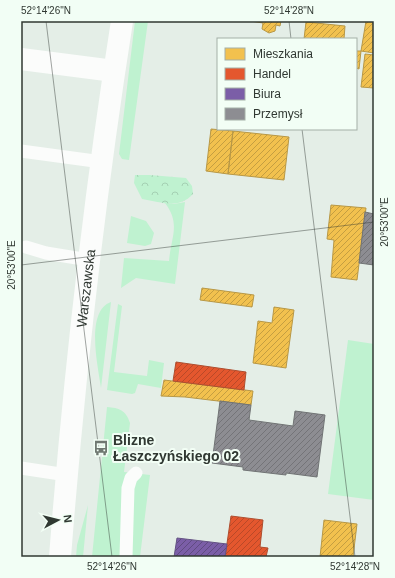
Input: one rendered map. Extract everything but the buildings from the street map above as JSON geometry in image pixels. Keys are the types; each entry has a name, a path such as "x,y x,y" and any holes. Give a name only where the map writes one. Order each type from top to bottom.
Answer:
{"main road":[{"name":"Warszawska","path":"60,557 89,260 122,21"},
{"path":"21,59 114,71"}],"lane":[{"path":"21,151 102,162"},
{"path":"26,247 46,253 89,260"},
{"path":"21,468 67,475"},
{"path":"126,557 128,488 131,478 136,473"}],"green space":[{"path":"135,21 148,21 129,160 122,159 119,154"},
{"path":"135,175 186,178 192,186 193,194 182,202 169,204 142,199 134,183"},
{"path":"185,202 175,284 136,278 121,288 124,258 169,261 174,224 170,211 165,203 174,204"},
{"path":"131,216 146,221 154,233 151,244 145,246 127,243"},
{"path":"111,302 101,388 96,354 96,328 98,316 103,307"},
{"path":"118,304 122,306 114,372 147,376 149,360 164,363 161,388 138,384 135,393 132,394 107,390"},
{"path":"348,340 374,344 374,500 328,494"},
{"path":"107,407 122,410 130,423 124,472 150,475 140,557 92,557"},
{"path":"88,505 83,557 76,557 77,545"}],"place":[{"name":"Blizne Łaszczyńskiego 02","path":"101,448"}]}
